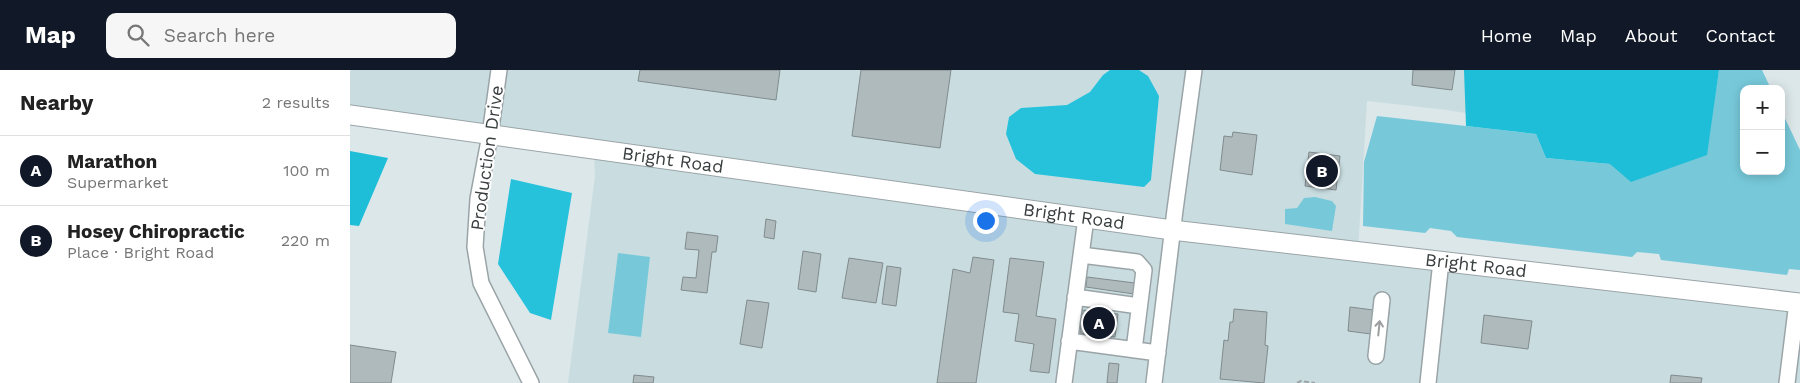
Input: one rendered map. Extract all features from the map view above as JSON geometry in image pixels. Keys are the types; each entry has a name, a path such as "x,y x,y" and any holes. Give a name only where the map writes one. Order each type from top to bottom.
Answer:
{"main road":[{"name":"Bright Road","path":"350,115 1172,230 1799,302"}],"street":[{"name":"Production Drive","path":"499,70 490,135 478,199 475,246 481,283 531,383"},
{"path":"1154,383 1172,230 1194,70"},
{"path":"1064,383 1086,218"},
{"path":"1081,256 1137,262 1144,270 1134,350"},
{"path":"1428,383 1441,261"},
{"path":"1075,297 1139,306"},
{"path":"1376,356 1382,300"},
{"path":"1786,383 1799,302"},
{"path":"1069,341 1158,353"}],"path":[{"path":"1298,383 1301,380 1315,382"}],"shaded area":[{"path":"350,70 1762,70 1748,85 1740,85 1740,158 1447,110 1367,101 1358,252 1800,303 1800,383 568,383 595,176 594,152 350,119"},
{"path":"1110,70 1139,70 1148,76 1159,96 1151,180 1144,187 1035,174 1016,159 1006,134 1009,117 1021,108 1067,105 1090,92 1103,75"},
{"path":"1464,70 1719,70 1707,155 1631,182 1610,164 1546,158 1536,134 1466,126"},
{"path":"1719,70 1762,70 1769,85 1740,85 1740,175 1785,175 1785,118 1800,150 1800,270 1789,269 1787,275 1661,260 1659,254 1637,252 1632,257 1457,237 1451,231 1430,228 1425,233 1363,226 1364,162 1377,116 1536,134 1546,158 1610,164 1706,155"},
{"path":"350,151 388,158 359,226 350,225"},
{"path":"511,179 572,193 551,320 530,313 498,264"},
{"path":"1315,197 1332,201 1336,206 1332,231 1285,224 1285,209 1297,208 1304,198"},
{"path":"618,253 650,257 641,337 608,333"}],"building":[{"path":"640,70 780,70 776,100 638,81"},
{"path":"861,70 951,70 940,148 852,136"},
{"path":"1413,70 1455,70 1452,90 1412,85"},
{"path":"1233,132 1257,135 1252,175 1220,170 1224,136 1232,137"},
{"path":"1309,152 1340,156 1336,190 1305,186"},
{"path":"766,219 776,221 774,239 764,237"},
{"path":"687,232 718,236 716,252 712,252 707,293 681,290 683,277 696,278 699,250 685,249"},
{"path":"803,251 821,254 816,292 798,289"},
{"path":"973,257 994,260 976,383 937,383 953,269 970,273"},
{"path":"849,258 883,263 876,303 842,298"},
{"path":"1010,258 1044,262 1036,316 1056,319 1049,373 1030,371 1034,344 1015,341 1019,314 1003,312"},
{"path":"887,266 901,268 896,306 882,304"},
{"path":"1087,277 1135,283 1134,294 1086,287"},
{"path":"747,300 769,303 762,348 740,344"},
{"path":"1350,307 1389,312 1386,336 1348,331"},
{"path":"1234,309 1267,312 1265,345 1268,346 1264,383 1220,379 1224,340 1228,341 1230,322 1233,322"},
{"path":"1082,310 1118,314 1115,337 1080,333"},
{"path":"1484,315 1532,321 1528,349 1481,343"},
{"path":"350,345 396,352 391,383 350,383"},
{"path":"1109,363 1119,364 1117,383 1107,383"},
{"path":"634,375 654,377 653,383 633,383"},
{"path":"1671,375 1702,378 1701,383 1670,383"}],"place":[{"name":"Hosey Chiropractic","path":"1322,171"},
{"name":"Marathon","path":"1099,323"}]}
